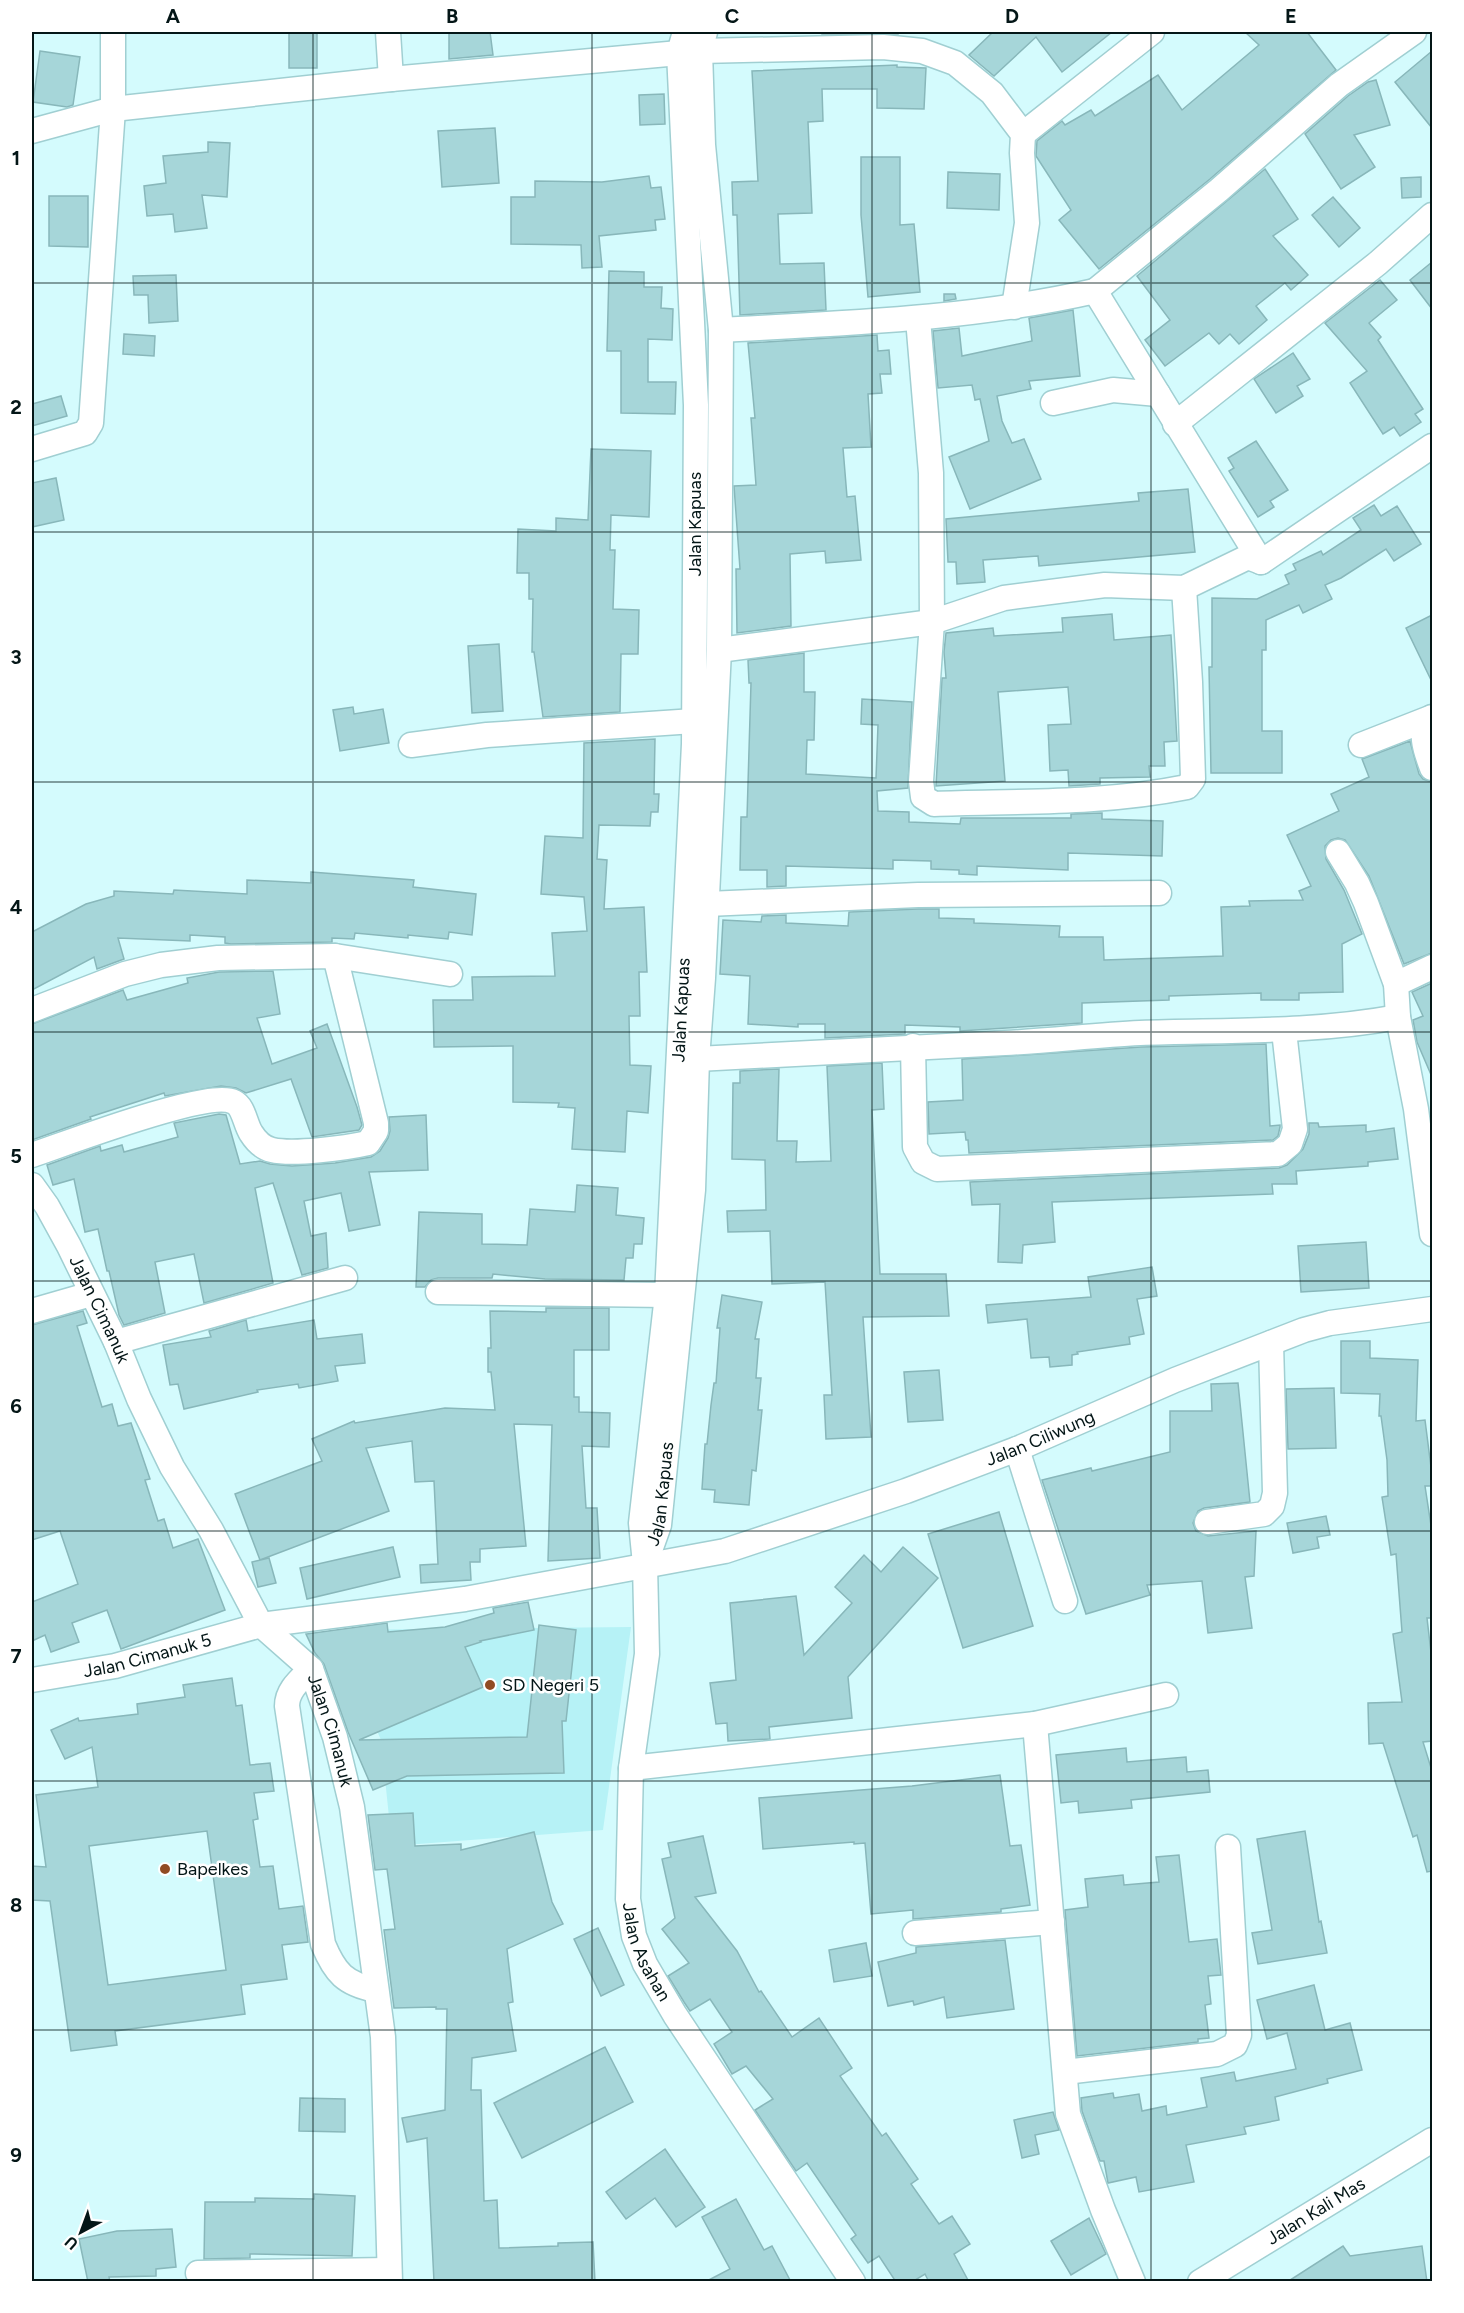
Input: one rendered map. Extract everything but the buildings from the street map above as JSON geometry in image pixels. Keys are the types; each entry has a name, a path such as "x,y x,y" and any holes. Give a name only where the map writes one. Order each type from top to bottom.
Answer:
{"street":[{"path":"32,448 85,433 91,423 113,109 113,32"},
{"path":"388,32 391,79"},
{"path":"1023,134 1152,32"},
{"path":"721,330 918,319 1014,307 1095,291 1220,190 1339,85 1414,32"},
{"path":"32,131 113,109 391,79 692,42 883,47 922,51 955,63 992,93 1023,134 1022,153 1027,223 1014,307"},
{"name":"Jalan Kapuas","path":"645,1564 641,1523 668,1295 708,406 721,330 692,42"},
{"name":"Jalan Kapuas","path":"645,1564 659,1525 693,1190 697,1059 719,650 692,42"},
{"path":"1176,424 1378,262 1432,215"},
{"path":"1095,291 1261,562"},
{"path":"918,319 931,473 932,622 920,790 922,797 934,804 1098,800 1152,794 1187,787 1193,779 1184,588"},
{"path":"1053,403 1113,390 1158,394"},
{"path":"1261,562 1432,446"},
{"path":"719,650 932,622 1004,597 1105,585 1184,588 1248,557 1261,562"},
{"path":"1361,745 1431,718"},
{"path":"1431,718 1423,733 1426,752 1432,768"},
{"path":"411,745 487,735 694,721"},
{"path":"1338,852 1366,903 1396,984 1398,1017 1424,1105 1432,1234"},
{"path":"707,904 918,895 1159,893"},
{"path":"32,1155 190,1103 219,1101 233,1101 240,1108 250,1132 259,1143 270,1150 286,1152 368,1143 376,1131 376,1123 335,957"},
{"path":"32,1010 125,974 161,965 218,958 335,957 450,974"},
{"path":"1396,984 1432,967"},
{"path":"697,1059 913,1046 1006,1043 1139,1033 1284,1031 1356,1025 1398,1017"},
{"path":"913,1046 915,1147 923,1162 937,1169 1278,1154 1290,1144 1295,1129 1284,1031"},
{"name":"Jalan Cimanuk","path":"32,1185 47,1206 69,1246 116,1342 172,1467 211,1530 261,1625 310,1669 335,1737 352,1807 383,2037 389,2276"},
{"path":"116,1342 345,1278"},
{"path":"438,1292 668,1295"},
{"path":"32,1311 91,1294"},
{"name":"Jalan Ciliwung","path":"261,1625 465,1599 725,1551 906,1491 1017,1449 1175,1380 1304,1330 1330,1323 1432,1309"},
{"path":"1207,1522 1264,1514 1272,1506 1275,1493 1271,1343"},
{"path":"1017,1449 1065,1600"},
{"name":"Jalan Asahan","path":"645,1564 647,1654 631,1768 628,1899 634,1936 645,1964 675,2015 853,2282"},
{"name":"Jalan Cimanuk 5","path":"32,1680 115,1666 261,1625"},
{"path":"310,1669 292,1689 287,1698 287,1706 323,1944 332,1965 346,1980 360,1987 376,1990"},
{"path":"631,1768 1035,1724 1166,1695"},
{"path":"1035,1724 1068,2114 1103,2211 1133,2282"},
{"path":"1065,2072 1217,2054 1234,2045 1239,2035 1228,1846"},
{"path":"915,1933 1052,1922"},
{"name":"Jalan Kali Mas","path":"1200,2282 1432,2140"},
{"path":"198,2273 389,2276"}],"shaded area":[{"name":"SD Negeri 5","path":"631,1627 603,1830 392,1846 381,1740 333,1630"}],"place":[{"name":"SD Negeri 5","path":"490,1685"},
{"name":"Bapelkes","path":"165,1869"}]}
